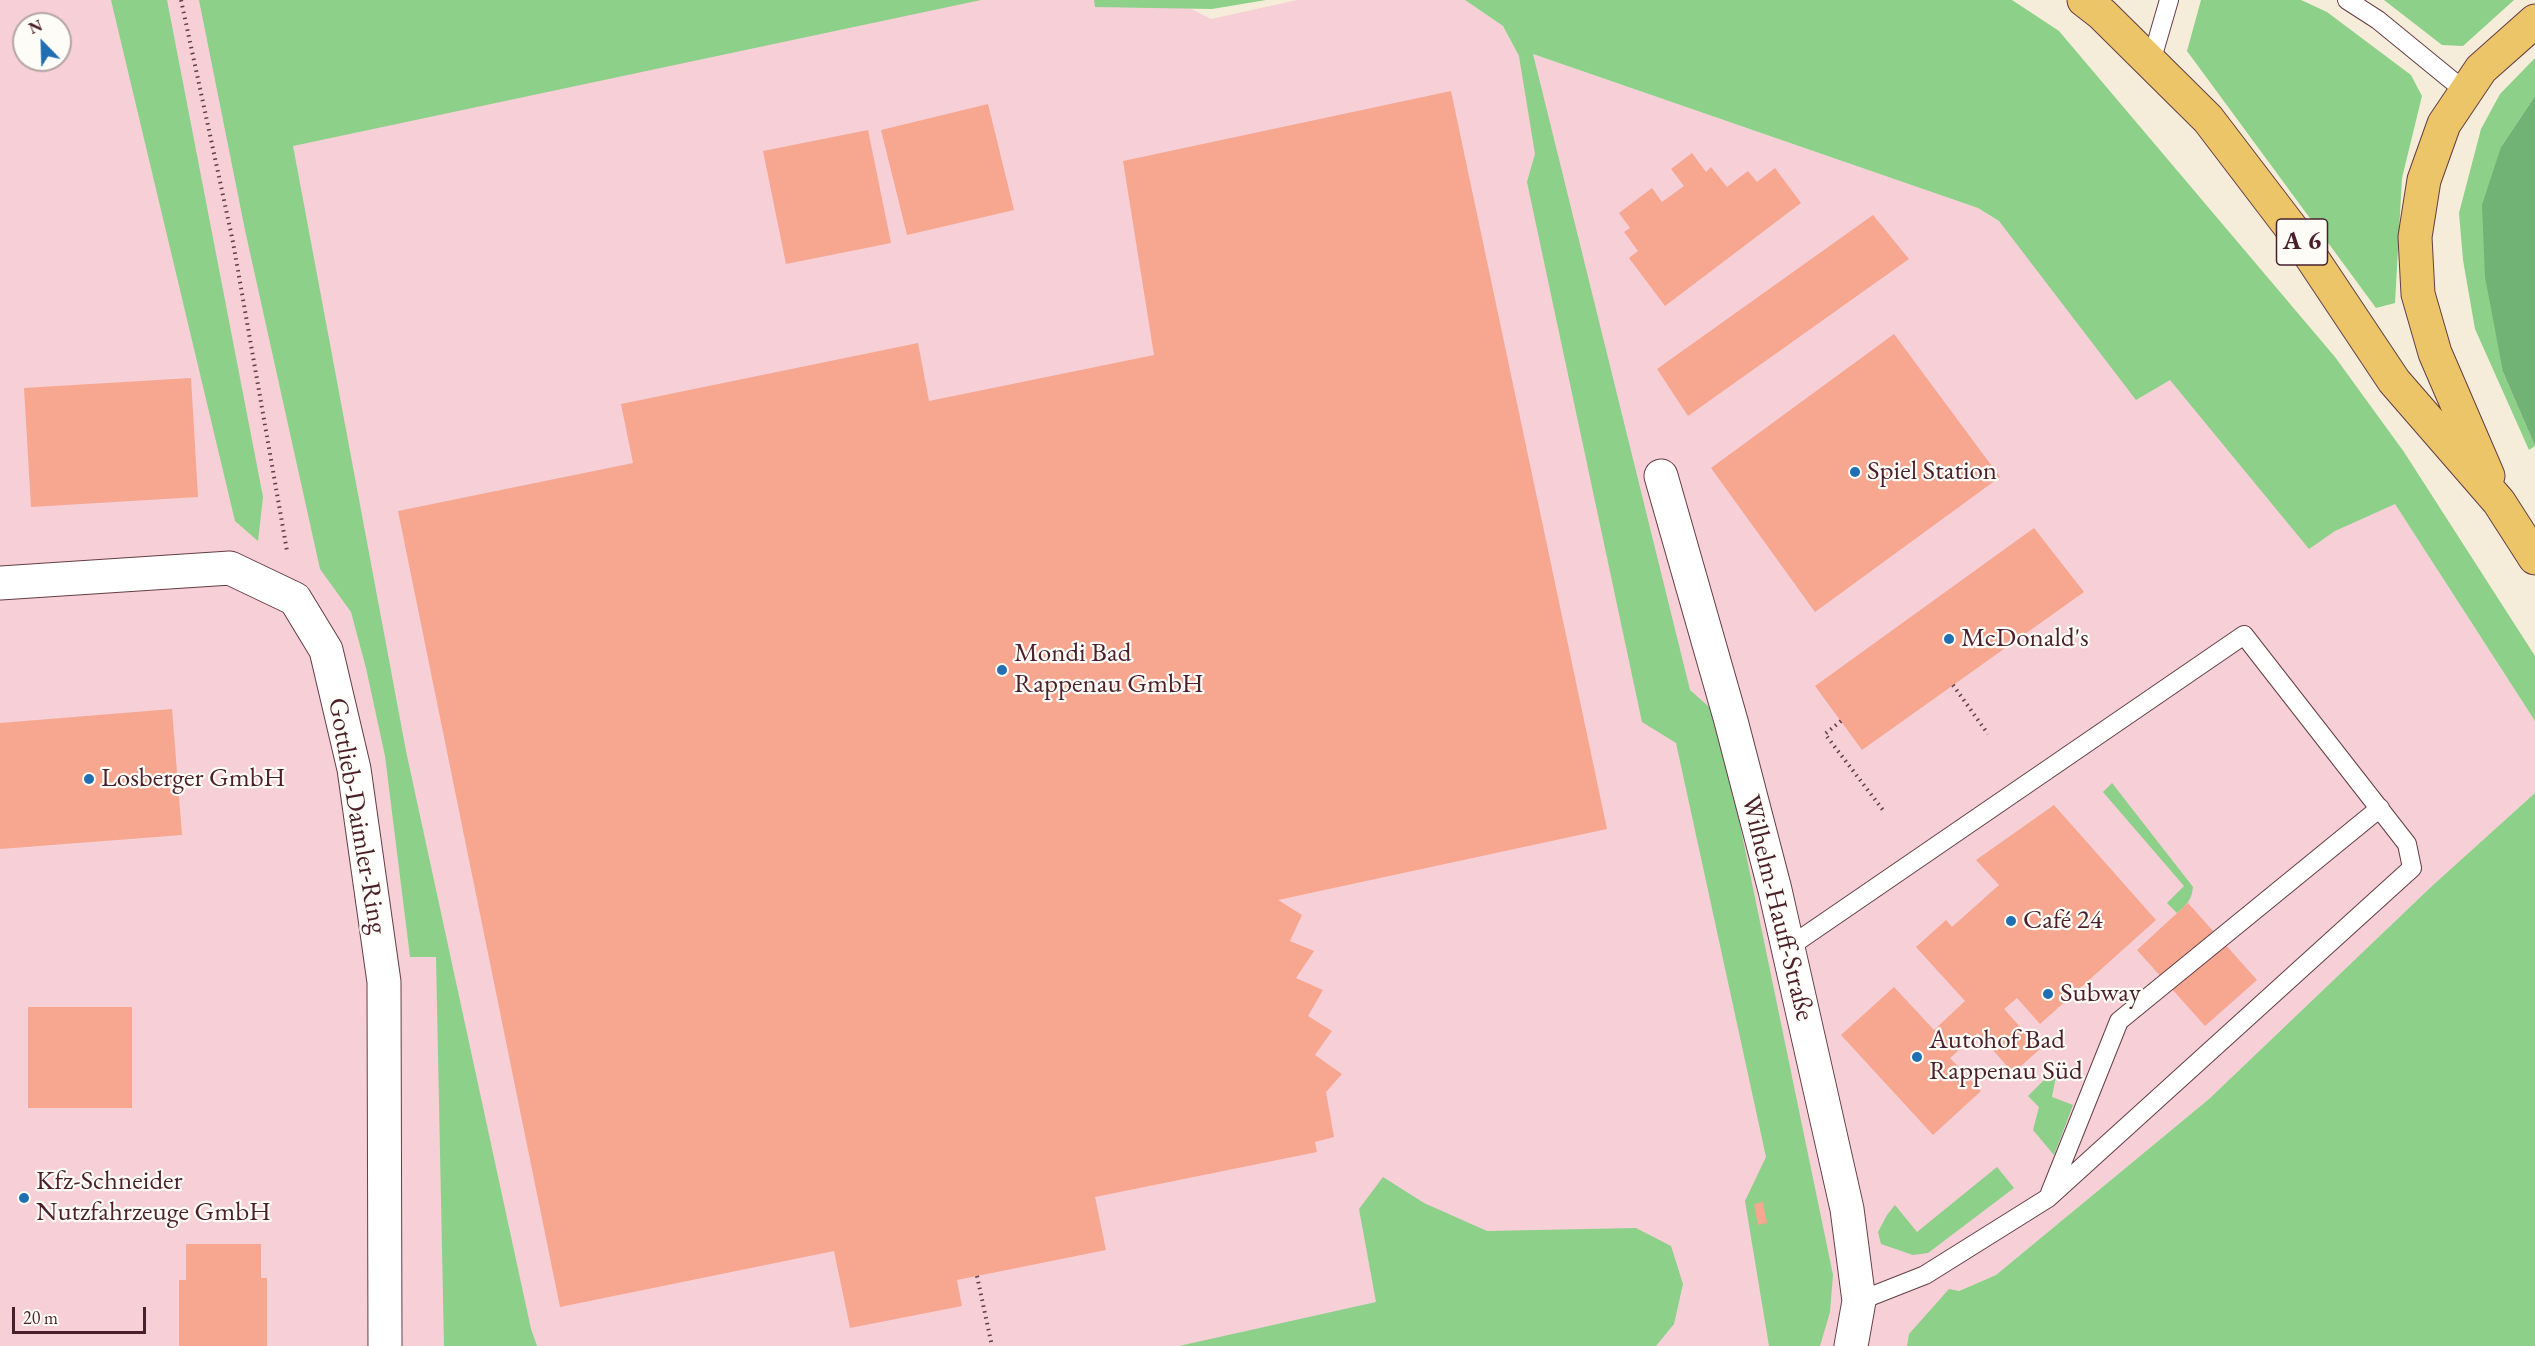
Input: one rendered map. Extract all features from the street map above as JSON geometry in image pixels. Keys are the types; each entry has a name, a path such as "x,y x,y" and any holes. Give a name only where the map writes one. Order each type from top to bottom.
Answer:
{"highway":[{"name":"A 6","path":"2084,0 2102,14 2208,119 2298,237 2394,381 2499,502 2535,558"},
{"name":"A 6","path":"2499,502 2435,353 2418,294 2415,237 2424,180 2444,124 2481,69 2535,21"}],"street":[{"name":"Wilhelm-Hauff-Straße","path":"1661,476 1731,721 1789,947 1847,1209 1859,1301 1851,1346"},
{"path":"0,583 230,568 295,599"},
{"name":"Gottlieb-Daimler-Ring","path":"295,599 326,650 354,769 384,982 385,1346"}],"lane":[{"path":"2151,62 2169,0"},
{"path":"2347,0 2378,20 2466,92"},
{"path":"1789,947 2244,635 2407,844 2412,868 2048,1198 1925,1275 1859,1301"},
{"path":"2048,1198 2119,1021 2380,808"}],"path":[{"path":"182,0 233,242 295,599"},
{"path":"1953,685 1988,734"},
{"path":"1841,721 1825,734 1883,810"},
{"path":"977,1276 992,1346"}],"shaded area":[{"path":"0,0 1174,0 1211,19 1297,0 1465,0 1503,26 1519,56 1533,54 1978,208 2174,332 2395,504 2535,721 2535,793 2432,886 2209,1099 1996,1275 1958,1291 1909,1334 1907,1346 0,1346"}],"green space":[{"path":"111,0 167,0 263,497 258,541 235,521"},
{"path":"199,0 981,0 293,146 406,751 531,1329 537,1346 444,1346 436,957 410,957 385,756 366,668 351,612 320,569 245,230"},
{"path":"1094,0 1266,0 1212,9 1095,7"},
{"path":"1465,0 2012,0 2059,31 2335,357 2404,452 2535,656 2535,721 2395,504 2335,531 2309,549 2170,380 2136,400 1999,221 1978,208 1533,54 1690,690 1717,714 1833,1275 1830,1312 1820,1346 1769,1346 1745,1201 1766,1157 1676,743 1642,722 1527,182 1535,154 1519,56 1503,26"},
{"path":"2201,0 2301,0 2327,12 2411,75 2422,96 2402,178 2395,303 2376,308 2187,51"},
{"path":"2384,0 2514,0 2463,46 2442,45"},
{"path":"2535,58 2535,96 2501,147 2503,372 2535,446 2529,450 2475,329 2463,260 2459,213 2481,129 2500,94"},
{"path":"2535,96 2535,446 2503,372 2485,277 2482,205 2501,147"},
{"path":"2112,783 2193,887 2188,902 2177,913 2167,903 2184,886 2103,792"},
{"path":"2535,793 2535,1346 1907,1346 1909,1334 1949,1289 1959,1291 1996,1275 2209,1099 2432,886"},
{"path":"2058,1066 2052,1097 2073,1105 2054,1155 2033,1130 2039,1107 2028,1096"},
{"path":"1997,1167 2014,1188 1928,1253 1913,1255 1881,1244 1878,1232 1895,1205 1917,1232"},
{"path":"1383,1177 1424,1203 1487,1231 1636,1228 1671,1246 1683,1284 1674,1324 1656,1346 1179,1346 1376,1302 1359,1209"}],"building":[{"name":"Mondi Bad Rappenau GmbH","path":"1451,91 1607,829 1278,900 1302,915 1290,941 1314,951 1296,978 1323,990 1308,1016 1332,1031 1315,1055 1342,1074 1326,1092 1334,1137 1315,1142 1317,1152 1095,1197 1106,1250 957,1280 962,1306 850,1328 834,1251 560,1307 398,511 633,463 621,404 918,343 929,401 1154,355 1123,161"},
{"path":"988,104 1014,210 907,235 881,130"},
{"path":"868,130 891,243 786,264 763,151"},
{"path":"1692,153 1706,172 1711,167 1727,187 1748,171 1757,182 1775,168 1801,203 1665,306 1629,258 1638,251 1624,232 1630,228 1619,213 1652,188 1662,202 1684,186 1671,169"},
{"path":"1873,215 1909,259 1688,416 1657,369"},
{"name":"Spiel Station","path":"1894,334 2000,477 1815,612 1711,468"},
{"path":"191,378 198,497 31,507 24,388"},
{"name":"McDonald's","path":"2034,528 2084,592 1862,750 1815,686"},
{"name":"Losberger GmbH","path":"172,709 182,835 0,849 0,723"},
{"path":"2054,805 2156,920 2040,1024 2017,998 2004,1009 2040,1049 2013,1073 1978,1033 1950,1058 1981,1091 1933,1135 1841,1035 1894,987 1934,1030 1965,1001 1916,947 1946,920 1952,927 1999,885 1976,860"},
{"path":"2188,903 2257,980 2205,1026 2137,950"},
{"path":"28,1007 132,1007 132,1108 28,1108"},
{"path":"1763,1202 1767,1223 1758,1225 1754,1204"},
{"path":"186,1244 261,1244 261,1278 267,1278 267,1346 179,1346 179,1280 186,1280"}],"place":[{"name":"Spiel Station","path":"1855,472"},
{"name":"McDonald's","path":"1949,639"},
{"name":"Mondi Bad Rappenau GmbH","path":"1002,670"},
{"name":"Losberger GmbH","path":"89,779"},
{"name":"Café 24","path":"2011,921"},
{"name":"Subway","path":"2048,994"},
{"name":"Autohof Bad Rappenau Süd","path":"1917,1057"},
{"name":"Kfz-Schneider Nutzfahrzeuge GmbH","path":"24,1198"}]}
